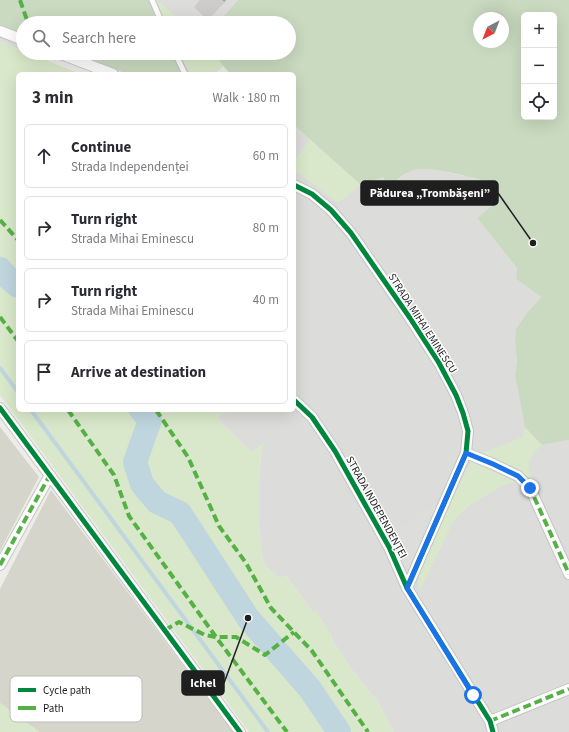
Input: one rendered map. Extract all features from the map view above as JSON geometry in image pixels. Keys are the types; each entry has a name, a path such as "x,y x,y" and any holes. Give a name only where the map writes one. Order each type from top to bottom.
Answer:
{"street":[{"path":"0,31 16,37"},
{"path":"76,60 108,72"},
{"name":"STRADA MIHAI EMINESCU","path":"296,186 312,194 331,210 351,233 410,318 439,363 456,395 468,431 466,453 407,588"},
{"name":"STRADA INDEPENDENȚEI","path":"296,402 312,417 335,451 389,547 407,588 490,721 493,732"},
{"path":"0,408 240,732"},
{"path":"466,453 518,476 530,488 569,574"},
{"path":"0,565 50,475"},
{"path":"490,721 569,689"}],"lane":[{"path":"152,0 159,16"},
{"path":"178,60 184,72"}],"shaded area":[{"path":"0,0 238,0 223,16 16,16 16,48 0,41"},
{"path":"296,127 361,185 383,177 389,187 407,173 416,169 431,169 481,180 498,202 477,218 517,268 516,279 541,297 526,314 516,329 515,341 517,362 515,374 542,445 569,440 569,732 394,732 378,702 352,670 331,638 332,637 316,611 313,613 286,575 283,577 278,577 264,563 261,549 259,523 259,484 263,444 251,452 217,418 225,412 296,412"},
{"path":"0,427 39,477 0,551"},
{"path":"51,490 233,732 39,732 26,722 142,722 142,676 10,676 10,710 0,703 0,589"},
{"path":"441,500 408,576 388,534"}],"green space":[{"path":"0,0 155,0 162,16 16,16 16,31 0,25"},
{"path":"155,0 157,0 175,16 162,16"},
{"path":"238,0 569,0 569,440 542,445 525,427 515,374 517,362 515,341 516,329 526,314 541,297 516,279 517,268 477,218 497,202 481,180 444,171 420,169 407,173 388,187 383,177 361,185 296,127 296,72 228,72 219,60 296,60 296,16 223,16"},
{"path":"0,41 16,48 16,60 46,60 75,72 16,72 16,412 225,412 217,418 251,452 264,443 261,453 259,484 259,523 261,549 264,563 278,577 283,577 286,575 313,613 316,611 333,637 331,638 352,670 378,702 394,732 249,732 0,395"},
{"path":"91,60 183,60 189,72 122,72"},
{"path":"183,60 219,60 224,66 216,72 189,72"},
{"path":"310,139 361,185 338,203 296,172 296,158"},
{"path":"525,427 542,445 534,452 529,461 530,471 534,481 531,483 480,454 523,437"},
{"path":"471,461 515,482 504,485 470,505 454,520 420,590 418,580 450,504"},
{"path":"0,703 10,710 10,722 26,722 39,732 0,732"}],"building":[{"path":"200,0 222,0 224,2 211,16 203,16 194,7"}],"waterway":[{"path":"0,269 16,284"},
{"path":"0,368 16,389"},
{"path":"32,412 268,732"},
{"path":"143,412 150,420 135,462 142,484 157,502 180,513 248,618 310,689 339,732"}],"marked path":[{"path":"20,0 26,16"},
{"path":"0,220 16,238"},
{"path":"0,317 16,338"},
{"path":"69,412 114,475 129,516 216,637 287,732"},
{"path":"157,412 188,457 219,526 246,563 271,608 312,651 368,732"},
{"path":"466,453 518,476 530,488 569,574"},
{"path":"0,565 50,475"},
{"path":"165,630 179,622 205,635 216,637 236,637 265,655 294,632"},
{"path":"490,721 569,689"}],"cycle path":[{"path":"296,186 312,194 331,210 351,233 410,318 439,363 456,395 468,431 466,453 407,588"},
{"path":"296,402 312,417 335,451 389,547 407,588 490,721 493,732"},
{"path":"0,408 240,732"}],"place":[{"name":"Pădurea „Trombășeni”","path":"533,243"},
{"name":"Ichel","path":"248,618"}],"route":[{"path":"473,695 407,588 466,453 518,476 530,488"}]}
